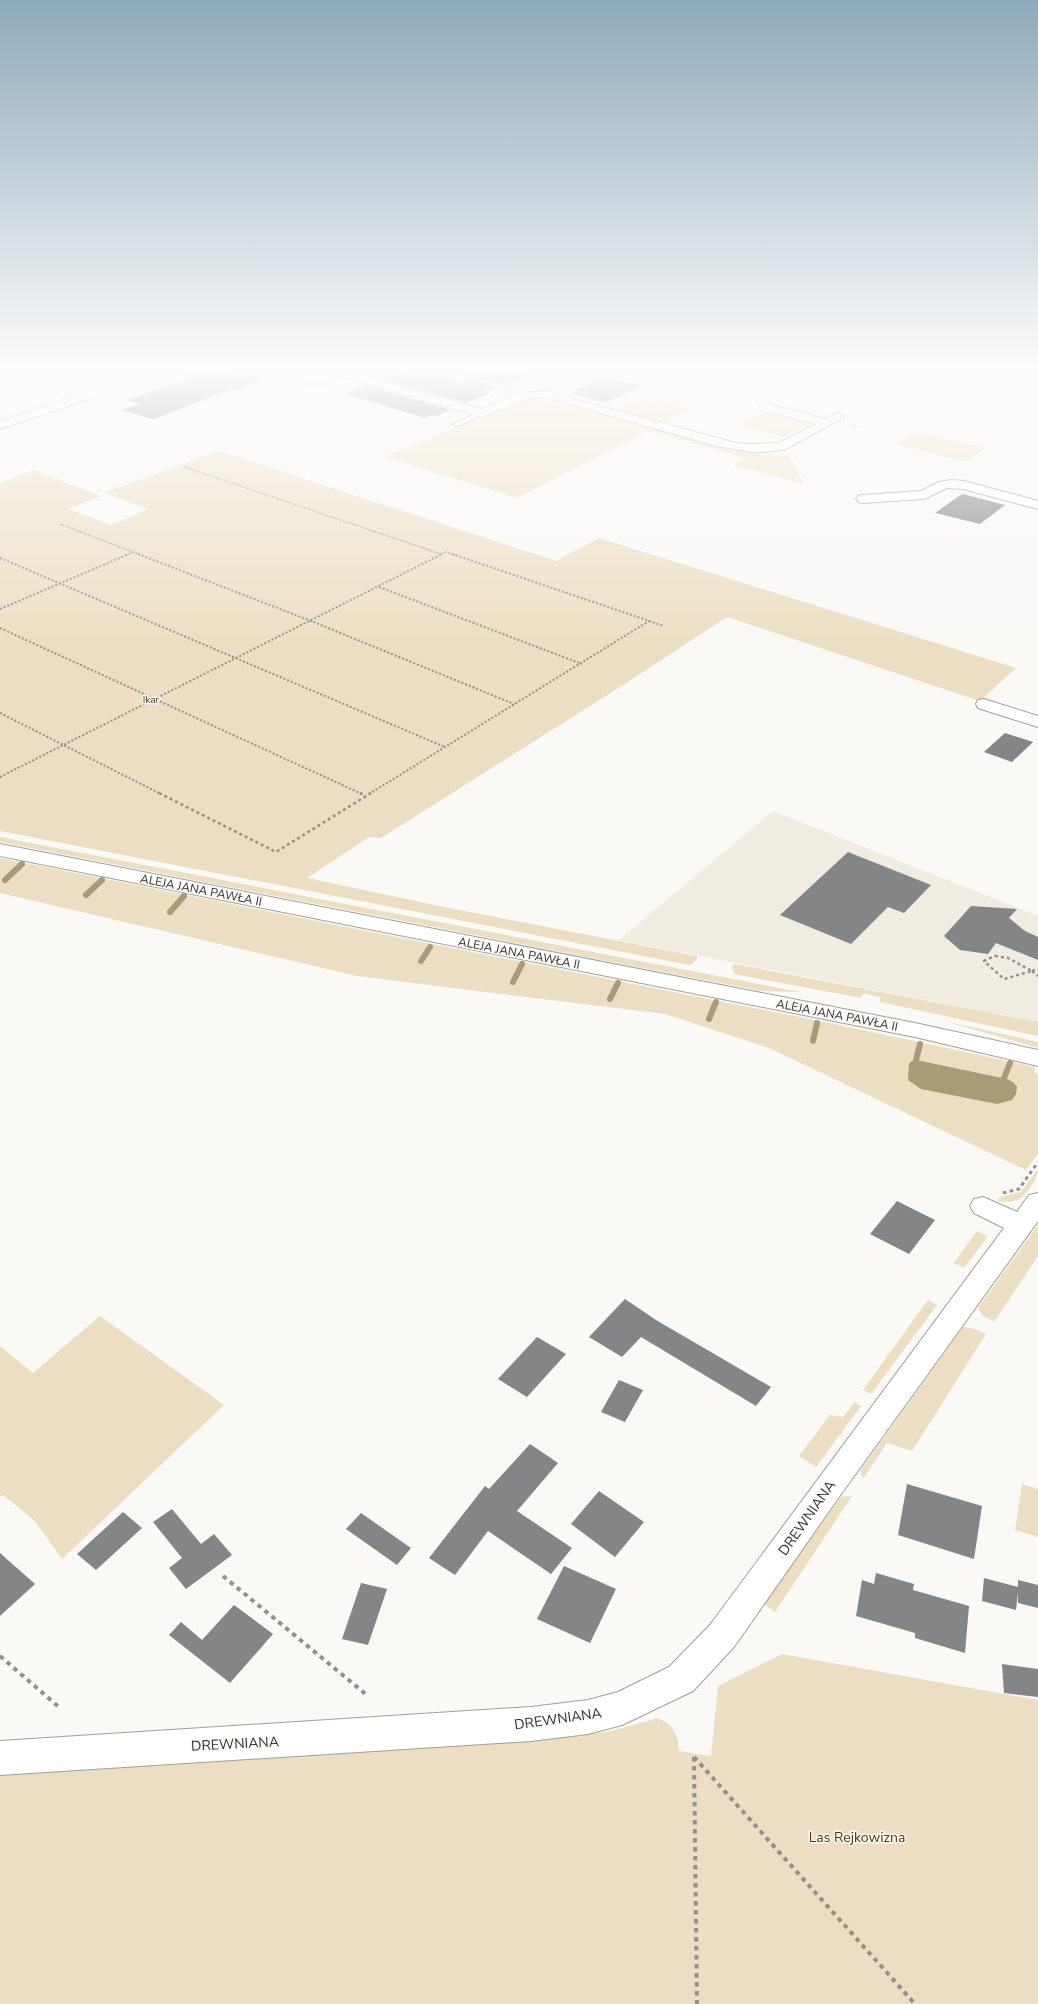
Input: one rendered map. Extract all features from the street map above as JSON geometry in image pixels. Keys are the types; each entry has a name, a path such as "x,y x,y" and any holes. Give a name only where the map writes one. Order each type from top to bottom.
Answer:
{"street":[{"path":"863,499 924,495 951,478 964,486 1038,505"},
{"path":"984,704 1038,722"},
{"name":"ALEJA JANA PAWŁA II","path":"0,850 916,1030 1038,1058"},
{"path":"983,1206 1029,1213"},
{"name":"DREWNIANA","path":"0,1758 368,1736 532,1724 588,1717 622,1708 681,1680 722,1636 1029,1213"}],"path":[{"path":"184,466 441,554"},
{"path":"60,524 311,621 514,704"},
{"path":"0,609 134,552"},
{"path":"0,776 236,659 446,552 664,626"},
{"path":"0,558 445,747"},
{"path":"379,587 582,664"},
{"path":"0,713 276,852 514,704 582,664 649,621"},
{"path":"0,628 366,796"},
{"path":"1038,969 1032,971 1004,979 984,960 1000,955 1024,965 1032,971 1038,976"},
{"path":"983,1206 989,1197 1019,1189 1038,1162"},
{"path":"223,1576 368,1696"},
{"path":"0,1656 60,1708"},
{"path":"698,2004 694,1757 915,2004"}],"shaded area":[{"path":"773,811 1038,916 1038,1022 619,940"},
{"path":"916,1060 1007,1079 1013,1082 1017,1087 1016,1094 1012,1100 997,1104 921,1089 908,1080 909,1064"}],"green space":[{"name":"Ikar","path":"187,463 254,463 556,561 599,538 1016,668 980,701 727,617 620,687 381,838 369,837 307,878 454,909 697,956 697,959 690,965 0,831 0,483 33,470 101,496 68,509 111,525 149,509 103,493"},
{"path":"403,463 586,463 517,498"},
{"path":"738,463 792,463 804,484 734,465"},
{"path":"0,837 800,992 761,991 0,842"},
{"path":"0,858 830,1023 1035,1067 1034,1072 1038,1074 1038,1154 1026,1170 769,1048 665,1014 357,976 0,893"},
{"path":"735,964 1038,1022 1038,1036 880,1002 880,997 863,993 861,998 734,974 732,966"},
{"path":"944,1021 1038,1042 1038,1048"},
{"path":"1038,1169 1034,1182 1028,1191 1020,1198 1005,1202 997,1201 1000,1197 1021,1192"},
{"path":"1038,1225 1038,1256 994,1322 982,1315 978,1308"},
{"path":"977,1231 987,1236 985,1240 964,1268 954,1263"},
{"path":"928,1300 937,1305 871,1394 863,1390"},
{"path":"100,1316 224,1405 62,1559 35,1521 3,1495 0,1497 0,1346 33,1373"},
{"path":"963,1327 975,1329 986,1334 912,1451 887,1443 863,1479 860,1471"},
{"path":"855,1402 861,1406 816,1467 799,1456 830,1415 843,1417"},
{"path":"1022,1484 1038,1489 1038,1537 1015,1530"},
{"path":"852,1496 775,1612 766,1605 765,1602 841,1497"},
{"name":"Las Rejkowizna","path":"782,1654 1038,1700 1038,2004 0,2004 0,1774 580,1736 611,1731 658,1718 668,1724 674,1731 678,1740 679,1751 711,1756 718,1686"}],"building":[{"path":"963,494 1005,505 980,524 935,513"},
{"path":"1005,733 1033,742 1012,762 984,752"},
{"path":"848,852 931,885 904,913 888,907 851,944 780,915"},
{"path":"971,906 1017,909 1009,918 1025,931 1038,937 1038,960 996,943 988,954 960,950 944,936"},
{"path":"897,1201 935,1220 909,1254 870,1234"},
{"path":"625,1299 656,1320 771,1387 756,1406 641,1337 622,1357 589,1337"},
{"path":"537,1337 566,1354 527,1397 498,1379"},
{"path":"619,1380 643,1390 625,1422 601,1412"},
{"path":"530,1444 558,1463 517,1511 572,1548 551,1574 488,1531 455,1575 429,1558 485,1486 489,1489"},
{"path":"907,1484 982,1506 974,1559 898,1535"},
{"path":"599,1491 644,1522 615,1557 571,1524"},
{"path":"172,1509 201,1544 214,1534 232,1555 186,1589 169,1568 182,1558 153,1522"},
{"path":"123,1512 142,1528 96,1570 77,1554"},
{"path":"361,1513 411,1548 397,1565 346,1529"},
{"path":"0,1553 35,1584 0,1616"},
{"path":"564,1566 616,1589 590,1643 537,1619"},
{"path":"876,1573 914,1584 913,1590 969,1606 965,1653 915,1638 915,1633 856,1616 862,1580 874,1584"},
{"path":"984,1578 1018,1587 1018,1580 1038,1585 1038,1608 1018,1603 1018,1592 1016,1610 982,1601"},
{"path":"361,1583 387,1589 368,1645 342,1639"},
{"path":"234,1605 273,1634 230,1683 169,1635 181,1622 202,1640"},
{"path":"1002,1664 1038,1669 1038,1697 1004,1693"}],"waterway":[{"path":"5,880 22,864"},
{"path":"86,895 102,880"},
{"path":"170,912 184,896"},
{"path":"421,961 430,947"},
{"path":"513,982 522,964"},
{"path":"610,999 618,983"},
{"path":"709,1019 716,1002"},
{"path":"813,1041 817,1023"},
{"path":"916,1060 920,1044"},
{"path":"1004,1078 1010,1063"}]}
